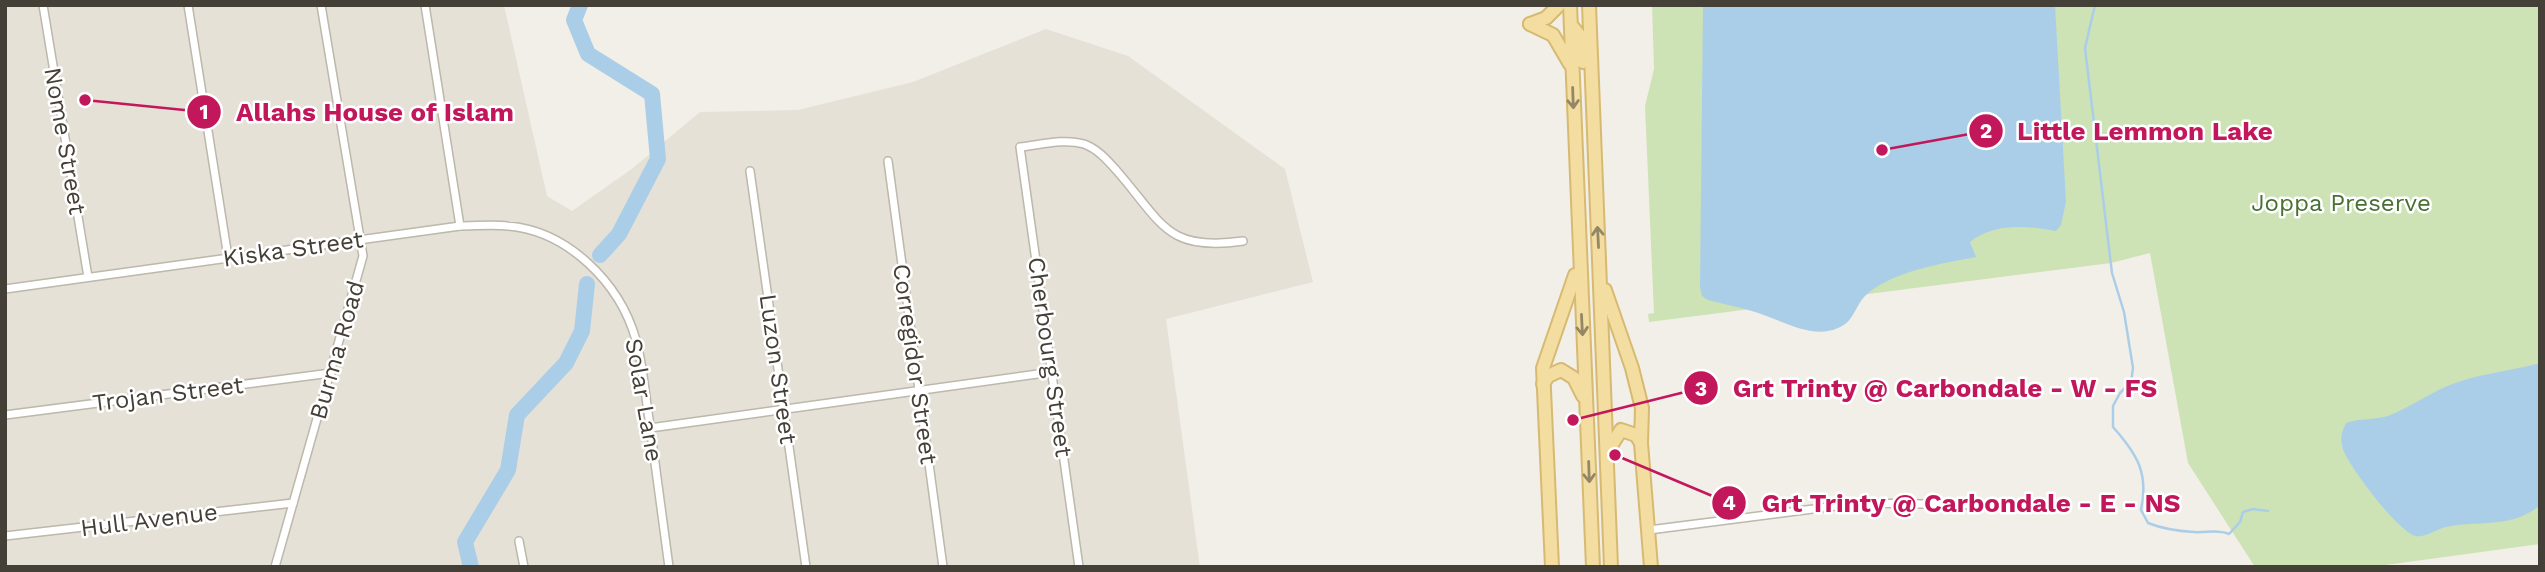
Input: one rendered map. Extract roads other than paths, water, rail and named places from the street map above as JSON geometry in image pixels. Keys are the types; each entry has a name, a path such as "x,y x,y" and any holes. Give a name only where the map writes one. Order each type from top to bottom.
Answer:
{"main road":[{"path":"1559,5 1546,18 1530,24 1553,35 1572,67"},
{"path":"1570,5 1593,567"},
{"path":"1589,5 1611,567"},
{"path":"1571,25 1580,36 1582,58 1591,89"},
{"path":"1552,567 1543,384 1546,358 1567,306 1579,261"},
{"path":"1600,272 1638,386 1642,408 1641,443 1651,567"},
{"path":"1543,384 1555,372 1568,373 1578,385 1587,404"},
{"path":"1607,452 1616,433 1621,430 1636,435 1641,443"}],"street":[{"name":"Nome Street","path":"43,5 88,276"},
{"path":"188,5 228,257"},
{"name":"Burma Road","path":"275,567 363,256 321,5"},
{"path":"425,5 460,226"},
{"name":"Cherbourg Street","path":"1079,567 1020,147 1066,142 1084,144 1106,159 1171,234 1183,241 1218,244 1243,241"},
{"name":"Corregidor Street","path":"888,161 943,567"},
{"name":"Luzon Street","path":"750,171 806,567"},
{"name":"Kiska Street","path":"5,289 460,226 523,228 558,242 575,253"},
{"name":"Solar Lane","path":"575,253 609,285 625,311 636,339 669,567"},
{"path":"650,428 1052,372"},
{"name":"Trojan Street","path":"5,415 331,373"},
{"name":"Hull Avenue","path":"5,536 293,503"},
{"path":"1649,530 1860,503 1987,505"},
{"path":"519,541 524,567"}],"water":[{"path":"1703,5 2055,5 2066,202 2061,225 2056,231 2011,227 1990,231 1970,242 1976,257 1917,270 1888,281 1865,296 1848,322 1828,331 1806,330 1755,312 1708,300 1702,296 1700,287"},
{"path":"2540,363 2540,505 2530,513 2507,521 2458,525 2415,536 2397,523 2347,458 2342,442 2346,423 2388,416 2461,381"}],"waterway":[{"path":"580,5 574,20 588,54 652,94 658,159 619,234 600,255"},
{"path":"2095,5 2085,48 2112,273 2124,312 2133,368 2131,382 2120,393 2113,406 2113,427 2129,446 2139,465 2143,485 2141,510 2148,523 2159,527 2229,534 2240,522 2243,512 2253,509 2268,511"},
{"path":"471,567 465,542 508,470 517,415 566,363 582,331 587,284"}],"place":[{"name":"Allahs House of Islam","path":"85,100"},
{"name":"Little Lemmon Lake","path":"1882,150"},
{"name":"Grt Trinty @ Carbondale - W - FS","path":"1573,420"},
{"name":"Grt Trinty @ Carbondale - E - NS","path":"1615,455"}],"park label":[{"name":"Joppa Preserve","path":"2341,203"}]}
